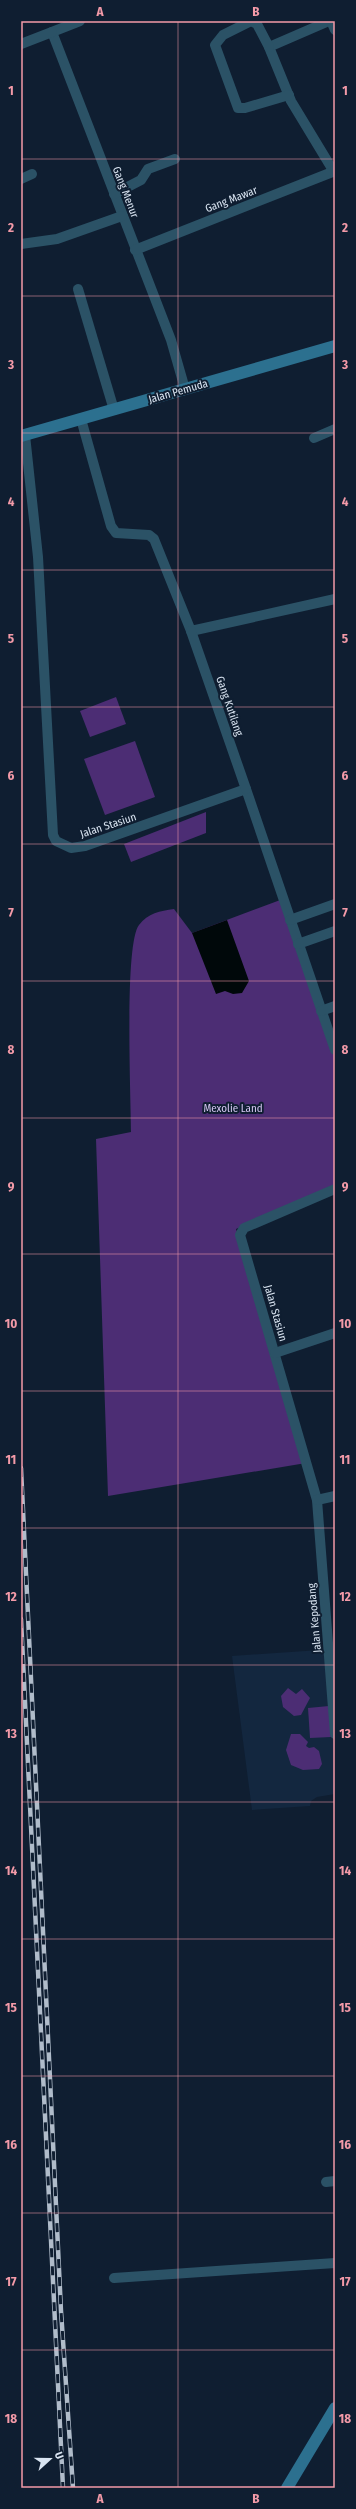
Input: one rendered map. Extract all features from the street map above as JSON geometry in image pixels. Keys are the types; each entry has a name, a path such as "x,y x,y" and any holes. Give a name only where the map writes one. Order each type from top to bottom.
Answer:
{"main road":[{"name":"Jalan Pemuda","path":"23,435 335,346"},
{"path":"288,2488 335,2408"}],"street":[{"path":"21,44 80,21"},
{"path":"289,95 244,108 238,108 215,45 223,35 251,21 257,24 269,47 289,95 335,172"},
{"path":"269,47 330,21 335,30"},
{"name":"Gang Menur","path":"52,32 171,340 185,389"},
{"path":"114,194 141,180 148,169 175,159"},
{"name":"Gang Mawar","path":"135,250 335,172"},
{"path":"21,179 32,174"},
{"path":"21,244 57,239 122,216"},
{"path":"78,289 114,410"},
{"name":"Gang Kutilang","path":"81,419 111,526 116,533 149,535 154,539 192,631 246,789"},
{"path":"314,438 335,429"},
{"name":"Jalan Stasiun","path":"23,435 38,557 47,744 54,835 56,841 71,848 85,846 246,789"},
{"path":"192,631 335,599"},
{"path":"246,789 335,1050"},
{"path":"290,920 335,904"},
{"path":"298,944 335,931"},
{"path":"321,1011 335,1006"},
{"name":"Jalan Stasiun","path":"317,1500 240,1234 241,1231 334,1192"},
{"path":"275,1352 335,1333"},
{"path":"317,1500 335,1496"},
{"name":"Jalan Kepodang","path":"317,1500 335,1734"},
{"path":"114,2278 335,2263"}],"shaded area":[{"path":"227,920 249,981 242,993 233,994 225,991 216,994 192,933"},
{"path":"335,1649 335,1794 317,1797 311,1801 310,1806 252,1810 232,1656"}],"green space":[{"path":"116,697 126,724 90,737 80,711"},
{"path":"135,741 155,797 105,815 84,759"},
{"path":"206,812 206,833 131,862 124,844"},
{"name":"Mexolie Land","path":"283,899 335,1049 335,1187 236,1229 306,1463 108,1496 96,1139 131,1132 129,1023 131,961 134,938 139,925 150,915 159,912 174,909 192,933"},
{"path":"288,1688 296,1694 302,1689 310,1698 301,1715 294,1716 283,1707 281,1696"},
{"path":"329,1706 331,1737 310,1738 308,1708"},
{"path":"291,1734 300,1734 308,1742 306,1746 309,1748 314,1747 319,1751 322,1764 319,1769 303,1770 291,1765 286,1750"}],"railway":[{"path":"21,1468 61,2311 73,2488"},
{"path":"21,1619 63,2488"}]}
